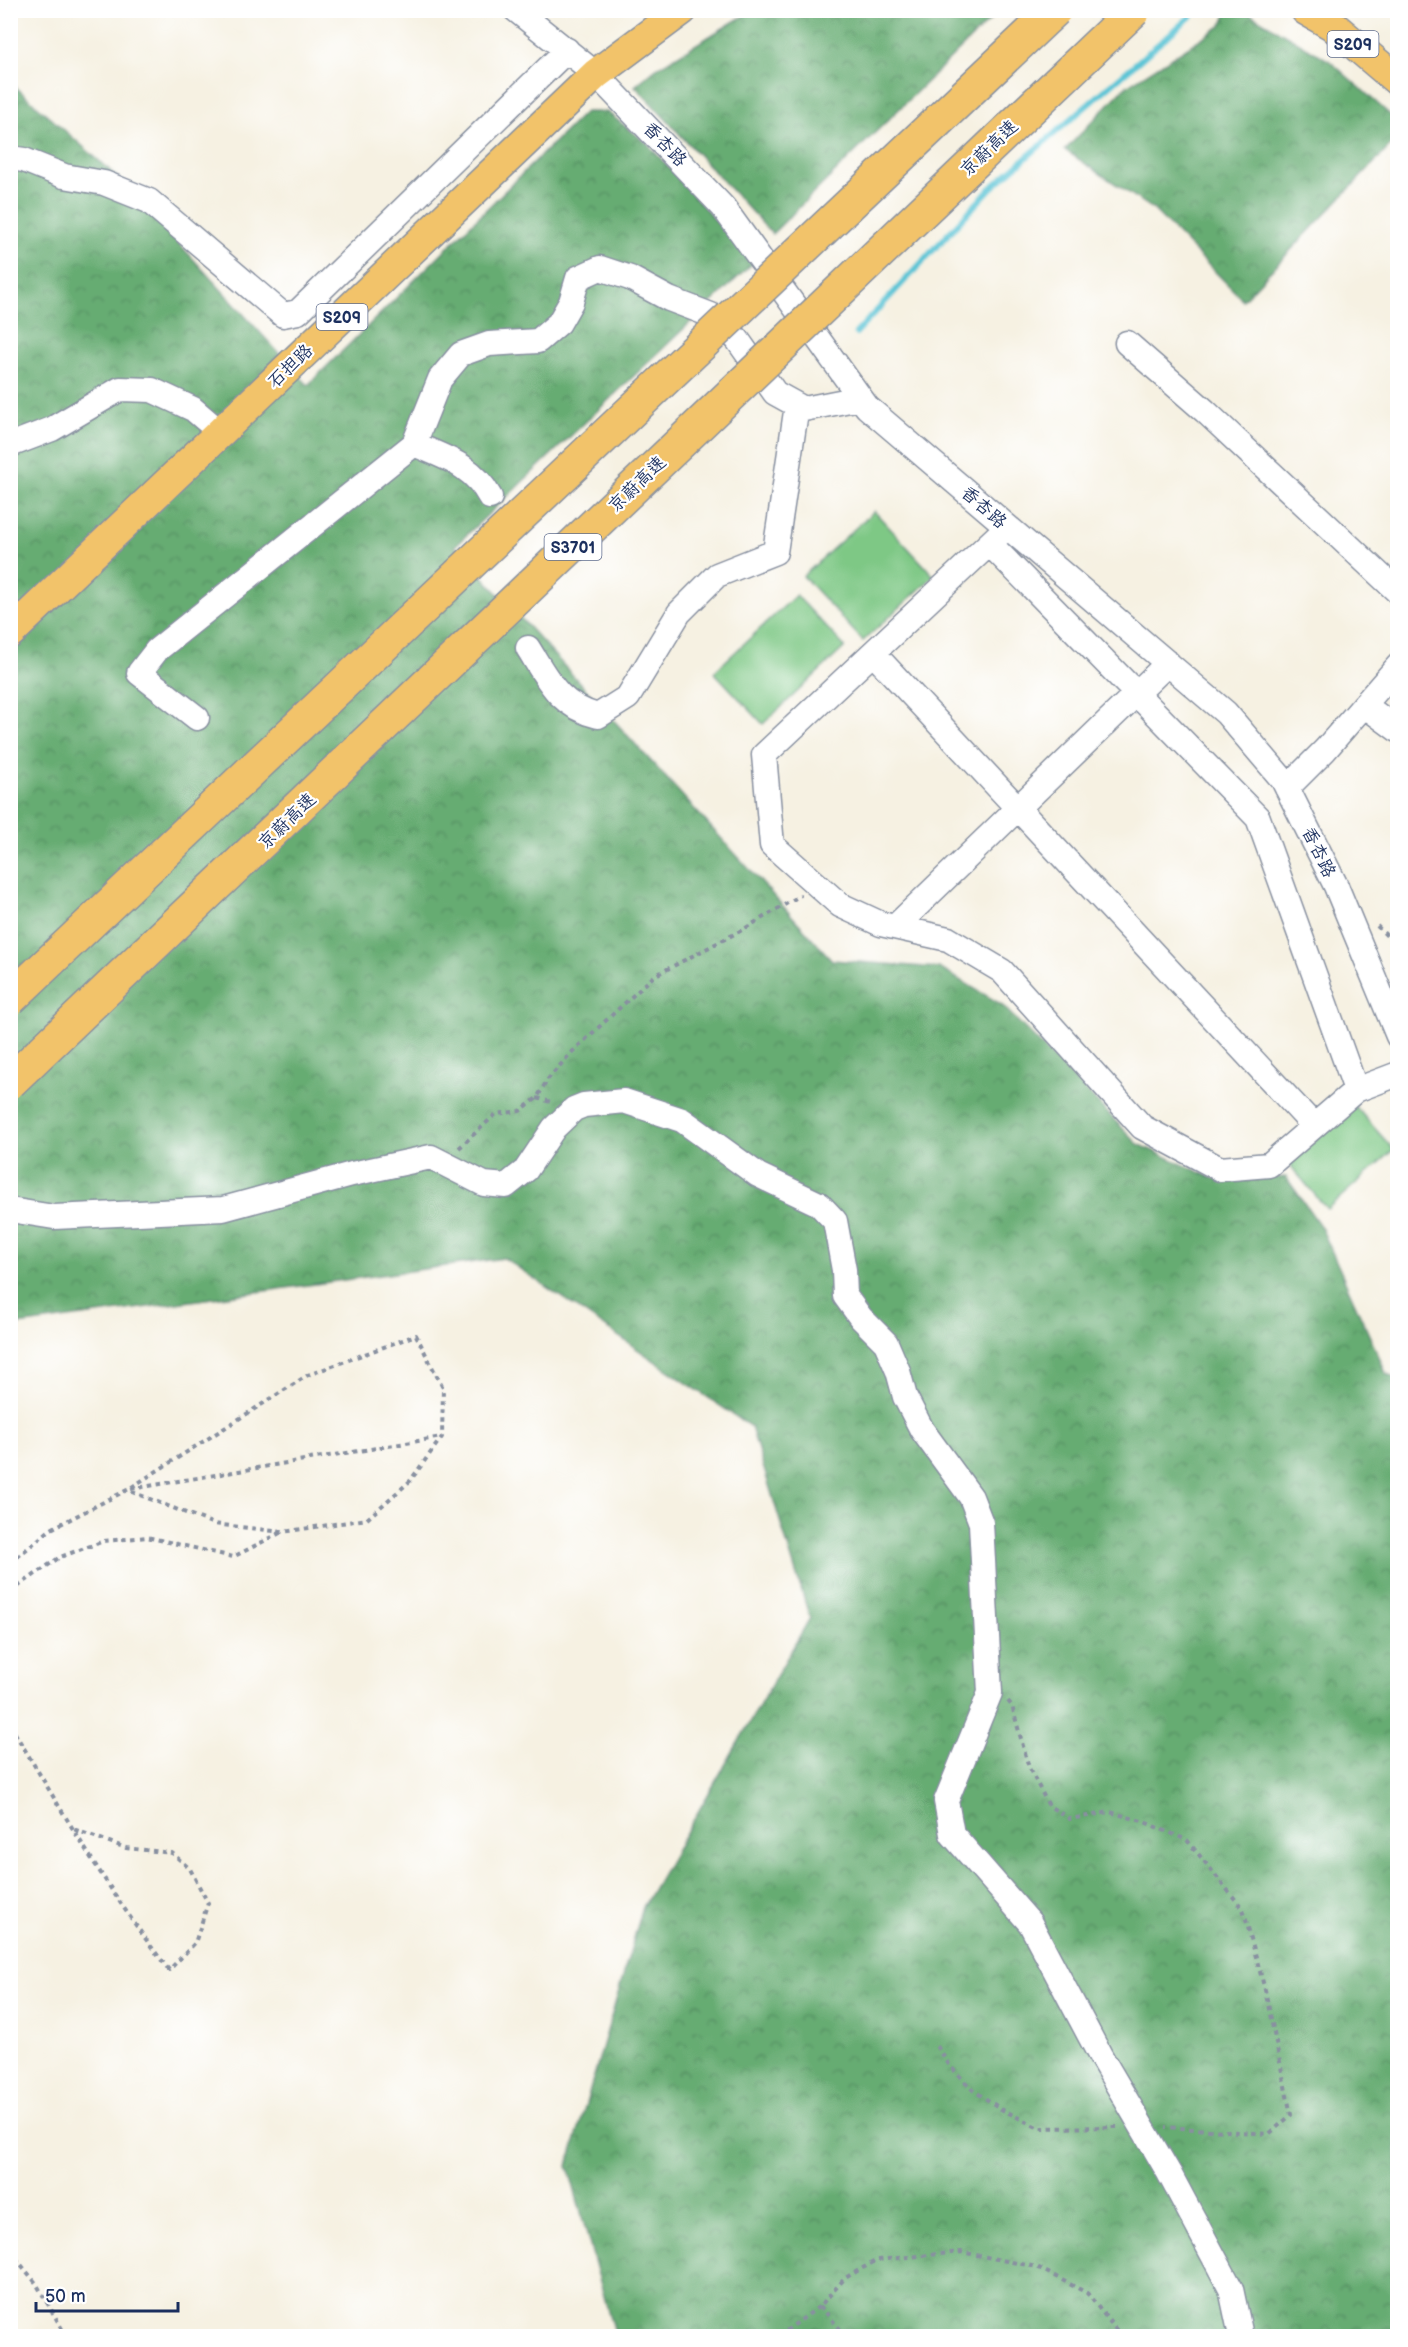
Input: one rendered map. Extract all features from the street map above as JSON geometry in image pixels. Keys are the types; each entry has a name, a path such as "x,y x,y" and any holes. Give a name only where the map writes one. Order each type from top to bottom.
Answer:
{"highway":[{"path":"10,999 1055,10"},
{"name":"京蔚高速","path":"10,1082 1134,10"}],"main road":[{"name":"石担路","path":"10,633 596,74 682,10"},
{"name":"S209","path":"1306,10 1332,25 1398,81"}],"street":[{"name":"香杏路","path":"516,10 596,74 723,207 867,407 1226,713 1287,788 1336,886 1398,1036"},
{"path":"15,154 64,176 104,183 149,201 283,315 298,312 567,50"},
{"path":"197,718 139,673 157,650 414,444 440,379 461,354 489,344 538,341 559,323 572,302 578,278 600,268 630,278 669,299 711,315 737,339 775,393 804,409 860,398"},
{"path":"1127,343 1205,411 1398,592"},
{"path":"10,446 52,429 120,389 152,390 193,410 220,433"},
{"path":"528,648 554,691 579,711 598,716 628,697 679,613 717,576 775,552 797,405"},
{"path":"414,444 457,463 481,481 490,498"},
{"path":"1007,527 764,755 772,845 840,905 895,927 948,939 1002,971 1142,1127 1220,1169 1269,1165 1356,1090 1398,1074"},
{"path":"990,544 1135,695 1258,818 1356,1090"},
{"path":"873,653 1314,1126"},
{"path":"895,927 1168,663"},
{"path":"1287,788 1398,666"},
{"path":"1364,705 1398,730"},
{"path":"10,1210 54,1217 223,1209 352,1174 431,1157 484,1184 506,1186 526,1170 554,1128 574,1109 585,1105 624,1101 682,1120 758,1175 819,1204 835,1221 844,1270 845,1296 861,1318 886,1343 898,1371 905,1397 922,1430 971,1497 981,1523 990,1693 946,1801 952,1834 1030,1923 1101,2057 1143,2127 1231,2289 1241,2337"}],"path":[{"path":"443,1163 496,1114 520,1111 537,1098 548,1079 572,1053 654,976 744,929 817,885"},
{"path":"10,1563 51,1529 127,1490 308,1375 416,1335 442,1388 442,1437 410,1481 367,1519 283,1532 214,1524 127,1490"},
{"path":"127,1490 442,1437"},
{"path":"10,1592 60,1557 104,1541 147,1537 233,1557 283,1532"},
{"path":"937,2046 950,2066 973,2090 1001,2109 1039,2128 1143,2127 1269,2134 1291,2115 1265,1990 1244,1909 1187,1840 1142,1821 1110,1812 1070,1819 1049,1806 1029,1768 1012,1706 1002,1692 990,1685"},
{"path":"10,1725 73,1829 127,1915 169,1970 195,1943 208,1903 190,1869 172,1853 126,1848 73,1829"},
{"path":"10,2251 36,2283 66,2337"},
{"path":"779,2337 820,2306 845,2278 877,2260 961,2252 1037,2266 1087,2293 1121,2337"},
{"path":"820,2306 846,2337"}],"green space":[{"path":"753,10 999,11 772,234 635,86 655,69"},
{"path":"1228,11 1245,11 1330,61 1397,121 1397,139 1243,300 1153,209 1065,150 1125,87 1221,26"},
{"path":"10,82 123,182 308,385 585,112 607,112 647,143 753,263 455,546 832,960 939,968 1001,1004 1138,1144 1215,1179 1286,1177 1321,1227 1386,1373 1397,1379 1397,2336 615,2336 568,2166 643,1907 810,1618 751,1427 504,1258 11,1326"},
{"path":"874,511 934,576 863,641 803,576"},
{"path":"796,595 845,647 763,724 714,672"},
{"path":"1354,1105 1394,1150 1327,1209 1288,1163"}],"waterway":[{"path":"856,333 991,188 1198,10"}]}
